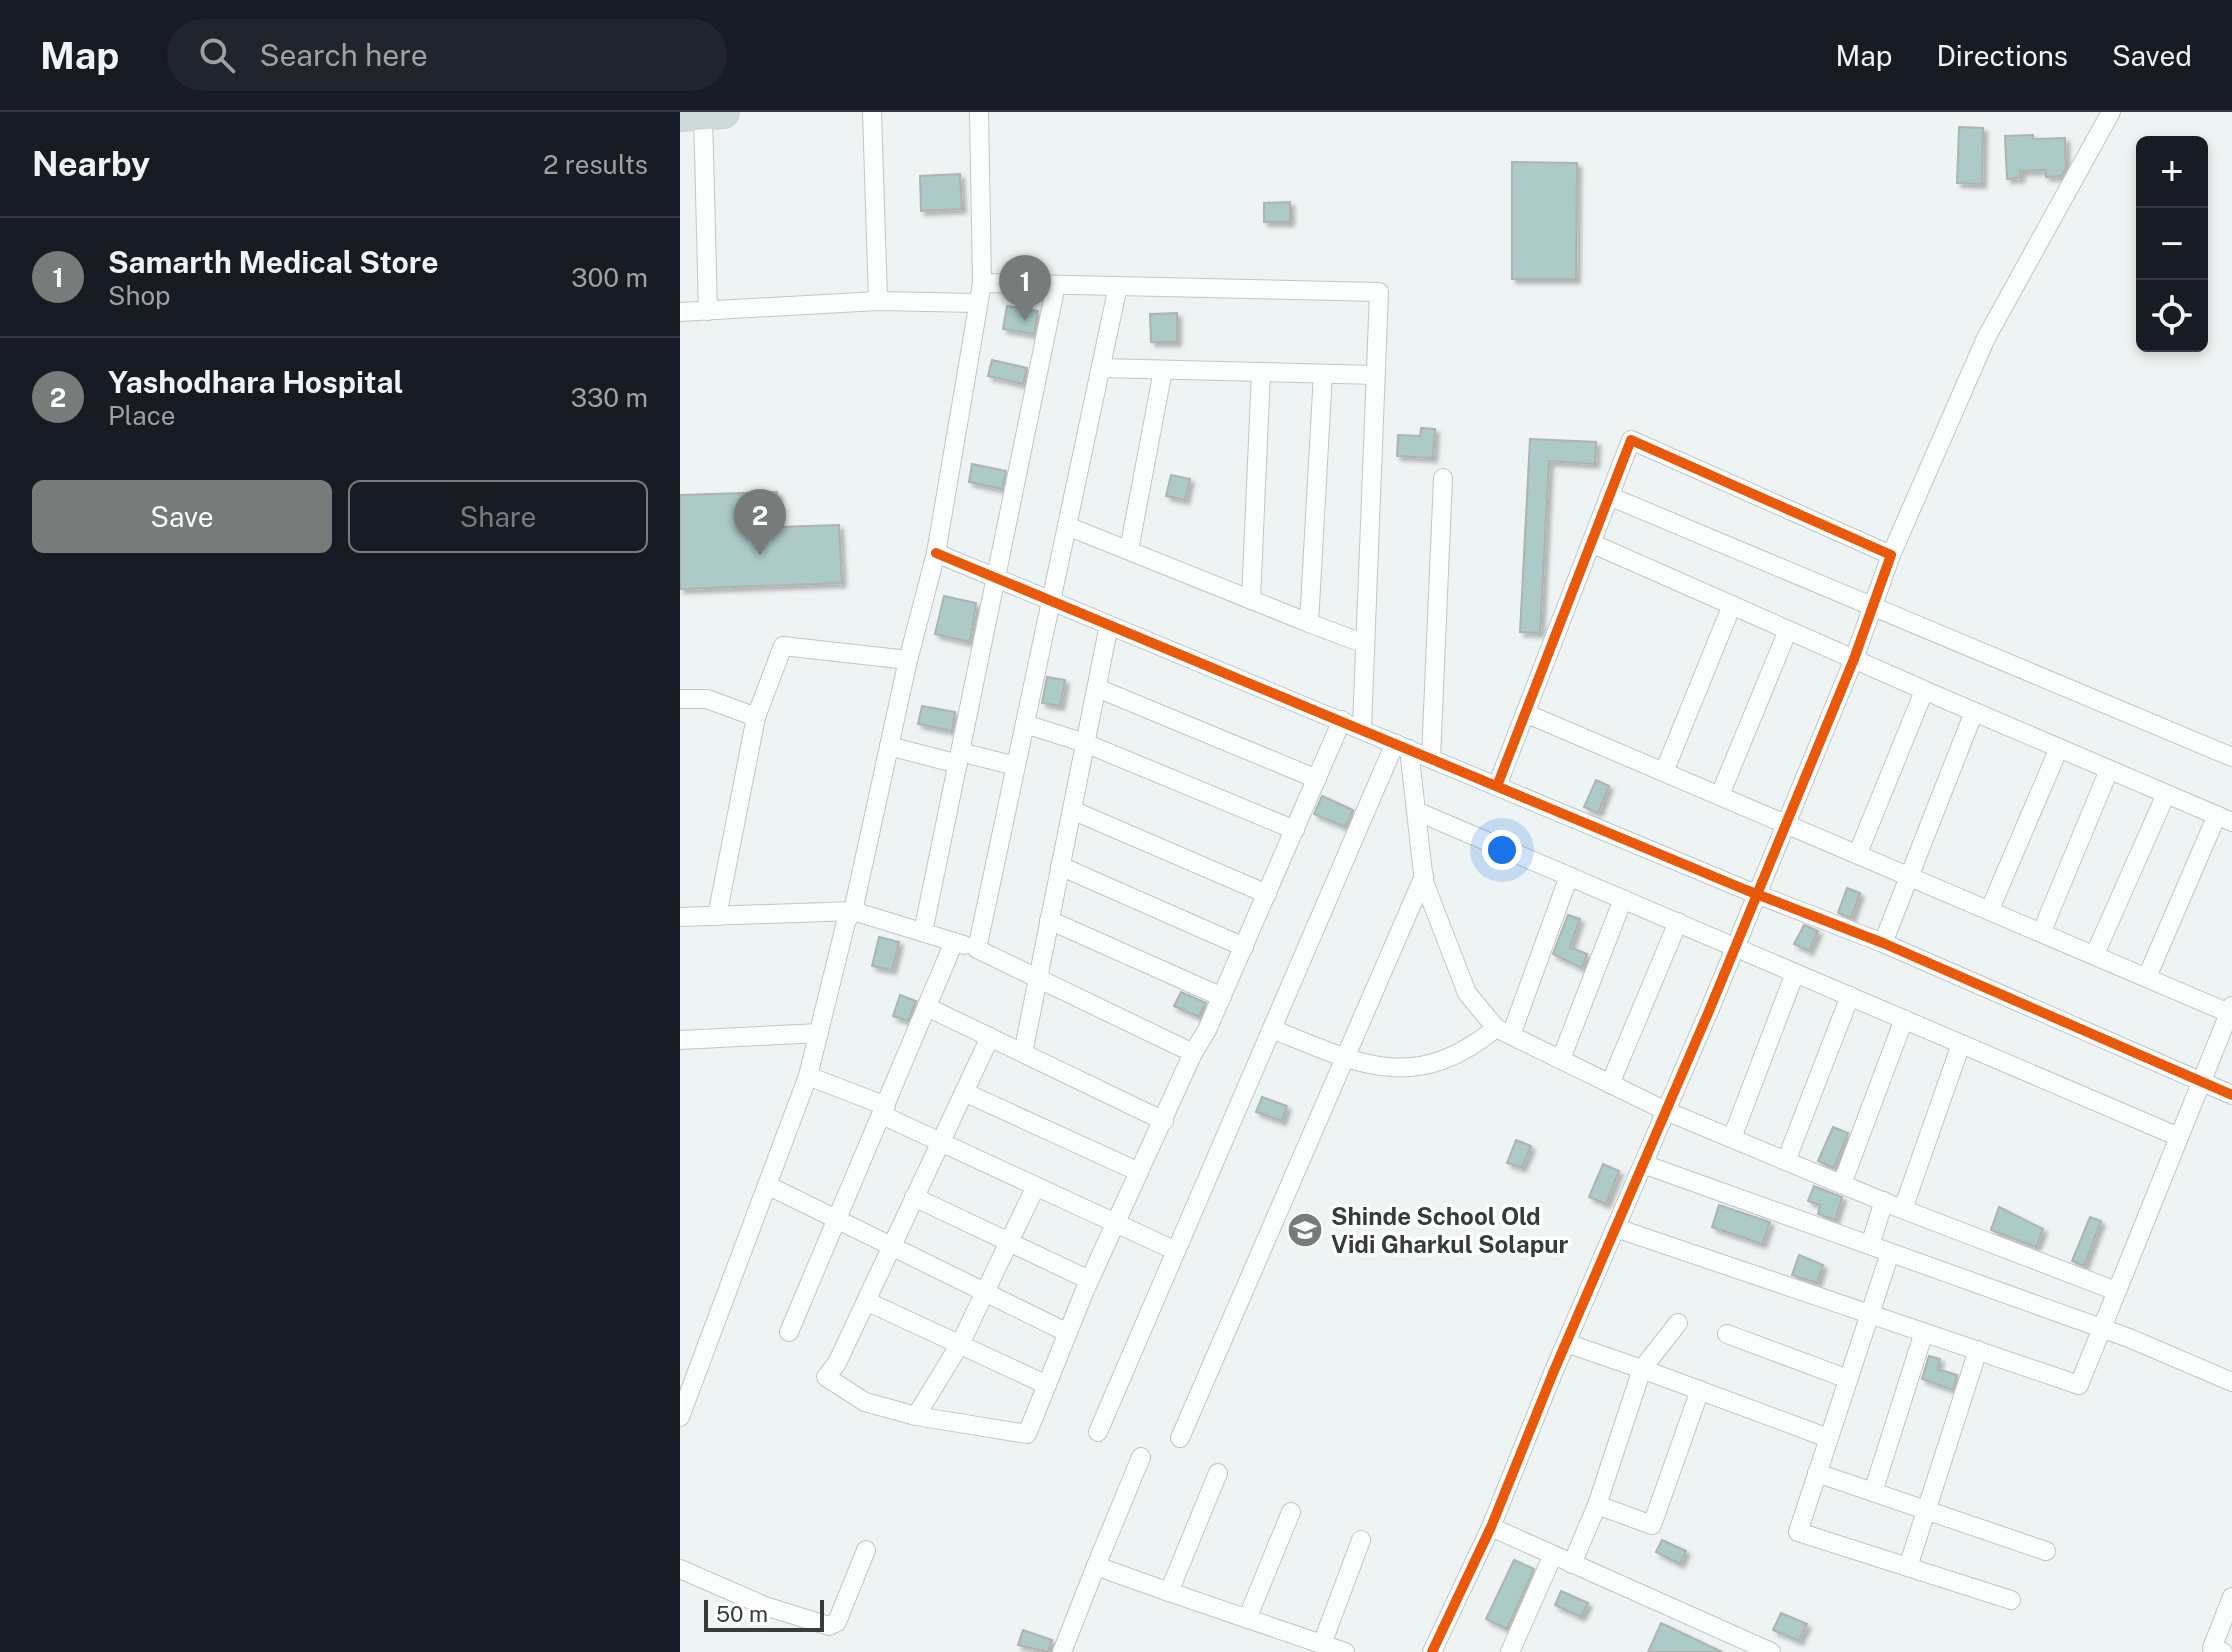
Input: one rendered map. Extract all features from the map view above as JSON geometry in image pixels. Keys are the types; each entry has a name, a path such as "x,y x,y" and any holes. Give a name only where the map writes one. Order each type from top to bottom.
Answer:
{"street":[{"path":"872,112 878,301"},
{"path":"680,1417 808,1076 846,922 853,911 908,660 936,553 982,283 979,112"},
{"path":"1432,1652 1491,1527 1854,659 1891,555 1986,338 2111,112"},
{"path":"702,114 708,311"},
{"path":"982,283 1379,292 1362,728"},
{"path":"923,932 1056,285"},
{"path":"977,949 1118,286"},
{"path":"680,312 878,301 978,303"},
{"path":"1101,368 1375,375"},
{"path":"1129,550 1163,370"},
{"path":"1251,600 1261,372"},
{"path":"1309,623 1323,374"},
{"path":"1497,786 1631,440 1891,555"},
{"path":"1431,758 1443,478"},
{"path":"1609,496 2232,757"},
{"path":"1067,526 1365,644"},
{"path":"1591,543 1924,691 2225,818 2147,977"},
{"path":"936,553 1757,894 1883,943 2232,1095"},
{"path":"1664,772 1732,605"},
{"path":"1023,1053 1109,625"},
{"path":"1720,795 1788,630"},
{"path":"717,916 756,717 783,646 908,660"},
{"path":"1097,688 1317,779"},
{"path":"1858,853 1924,691"},
{"path":"680,699 707,699 756,717"},
{"path":"1883,943 1974,712"},
{"path":"1525,713 2230,1010 2079,1385 1616,1228"},
{"path":"990,1037 866,1301 826,1377 865,1402 916,1416 1027,1434 1089,1280 1193,1053 1222,997 1342,720"},
{"path":"1025,724 1085,743 1295,830"},
{"path":"889,746 1016,766"},
{"path":"1402,746 1416,811 1424,876 1467,993 1503,1032 1666,1111 1903,1209 2116,1291"},
{"path":"1098,1432 1272,1029 1402,746"},
{"path":"1990,909 2059,748"},
{"path":"2042,931 2109,770"},
{"path":"2095,954 2166,794"},
{"path":"1072,810 1267,894"},
{"path":"1416,811 2179,1137"},
{"path":"1060,866 1244,947"},
{"path":"1180,1438 1424,876"},
{"path":"1272,1029 1355,1063 1422,1069 1503,1032 1569,876"},
{"path":"1561,1059 1623,899"},
{"path":"680,917 853,911 977,949 1193,1053"},
{"path":"1049,920 1222,997"},
{"path":"1610,1084 1678,922"},
{"path":"789,1332 954,942"},
{"path":"1732,1138 1795,973"},
{"path":"1786,1161 1850,996"},
{"path":"927,1007 1164,1121"},
{"path":"1842,1184 1904,1019"},
{"path":"680,1040 819,1033"},
{"path":"1903,1209 1961,1044"},
{"path":"808,1076 884,1111 940,1142 1176,1251"},
{"path":"964,1092 1139,1172"},
{"path":"1643,1164 2102,1328 2232,1382"},
{"path":"767,1185 1068,1333"},
{"path":"916,1416 960,1344 1036,1186"},
{"path":"914,1197 1089,1280"},
{"path":"1870,1245 1884,1201"},
{"path":"1890,1253 1798,1532 2011,1600"},
{"path":"866,1301 1047,1385"},
{"path":"1572,1564 1597,1505 1642,1369 1678,1323"},
{"path":"1873,1492 1924,1332"},
{"path":"1727,1334 1848,1379"},
{"path":"1566,1343 1828,1438"},
{"path":"1908,1567 1978,1350"},
{"path":"1597,1505 1652,1525 1700,1390"},
{"path":"1062,1652 1141,1457"},
{"path":"1169,1592 1218,1473"},
{"path":"1817,1473 2046,1551"},
{"path":"1247,1619 1291,1512"},
{"path":"1491,1527 1764,1651"},
{"path":"1322,1644 1361,1540"},
{"path":"680,1569 765,1606 829,1626 837,1622 866,1550"},
{"path":"1510,1652 1553,1555"},
{"path":"1096,1566 1345,1652"},
{"path":"2215,1651 2232,1597"}],"building":[{"path":"1959,127 1983,128 1982,184 1957,183"},
{"path":"2033,135 2033,139 2065,138 2066,168 2062,176 2046,177 2046,170 2020,171 2021,178 2007,179 2005,136"},
{"path":"1512,162 1577,163 1576,279 1512,279"},
{"path":"960,174 962,209 921,211 920,176"},
{"path":"1290,202 1290,222 1264,222 1264,203"},
{"path":"1007,306 1038,311 1034,334 1003,329"},
{"path":"1177,313 1177,342 1151,342 1150,314"},
{"path":"992,360 1027,368 1023,384 988,376"},
{"path":"1421,428 1435,429 1433,458 1397,456 1398,435 1420,436"},
{"path":"1530,439 1596,442 1595,464 1549,461 1540,633 1520,632"},
{"path":"972,464 1006,471 1002,489 969,482"},
{"path":"1171,475 1190,479 1185,500 1166,496"},
{"path":"777,492 778,527 839,525 842,583 680,589 680,495"},
{"path":"944,596 976,603 970,642 935,634"},
{"path":"1047,677 1065,680 1060,706 1042,703"},
{"path":"922,706 955,712 952,731 918,724"},
{"path":"1596,780 1609,786 1598,813 1584,807"},
{"path":"1322,796 1353,810 1345,827 1314,814"},
{"path":"1847,888 1860,893 1851,918 1838,913"},
{"path":"1568,915 1580,919 1570,947 1587,954 1582,968 1553,954"},
{"path":"1804,925 1818,931 1809,951 1794,944"},
{"path":"879,937 899,942 892,970 872,966"},
{"path":"1181,992 1206,1003 1199,1017 1174,1006"},
{"path":"900,995 916,1001 908,1021 893,1016"},
{"path":"1262,1097 1287,1106 1282,1121 1256,1112"},
{"path":"1833,1127 1848,1133 1834,1168 1818,1161"},
{"path":"1516,1140 1531,1146 1522,1168 1507,1163"},
{"path":"1603,1164 1619,1171 1606,1204 1589,1197"},
{"path":"1814,1186 1842,1197 1835,1220 1818,1214 1820,1205 1808,1201"},
{"path":"1719,1205 1770,1222 1762,1244 1712,1227"},
{"path":"1999,1207 2043,1229 2036,1247 1991,1230"},
{"path":"2090,1217 2101,1221 2084,1266 2072,1261"},
{"path":"1799,1255 1823,1265 1817,1283 1792,1275"},
{"path":"1929,1356 1940,1359 1937,1369 1957,1375 1953,1390 1922,1379"},
{"path":"1662,1540 1686,1551 1680,1564 1656,1552"},
{"path":"1514,1560 1534,1569 1507,1629 1486,1619"},
{"path":"1561,1591 1588,1603 1581,1617 1555,1605"},
{"path":"1781,1613 1807,1624 1799,1641 1773,1630"},
{"path":"1661,1623 1678,1631 1722,1652 1648,1652"},
{"path":"1023,1630 1052,1640 1048,1652 1018,1645"}],"cycle path":[{"path":"1432,1652 1491,1527 1553,1373 1709,1011 1854,659 1891,555 1631,440 1497,786"},
{"path":"936,553 1746,890 1883,943 2232,1095"}],"place":[{"name":"Samarth Medical Store","path":"1025,321"},
{"name":"Yashodhara Hospital","path":"760,555"},
{"name":"Shinde School Old Vidi Gharkul Solapur","path":"1305,1230"}]}
